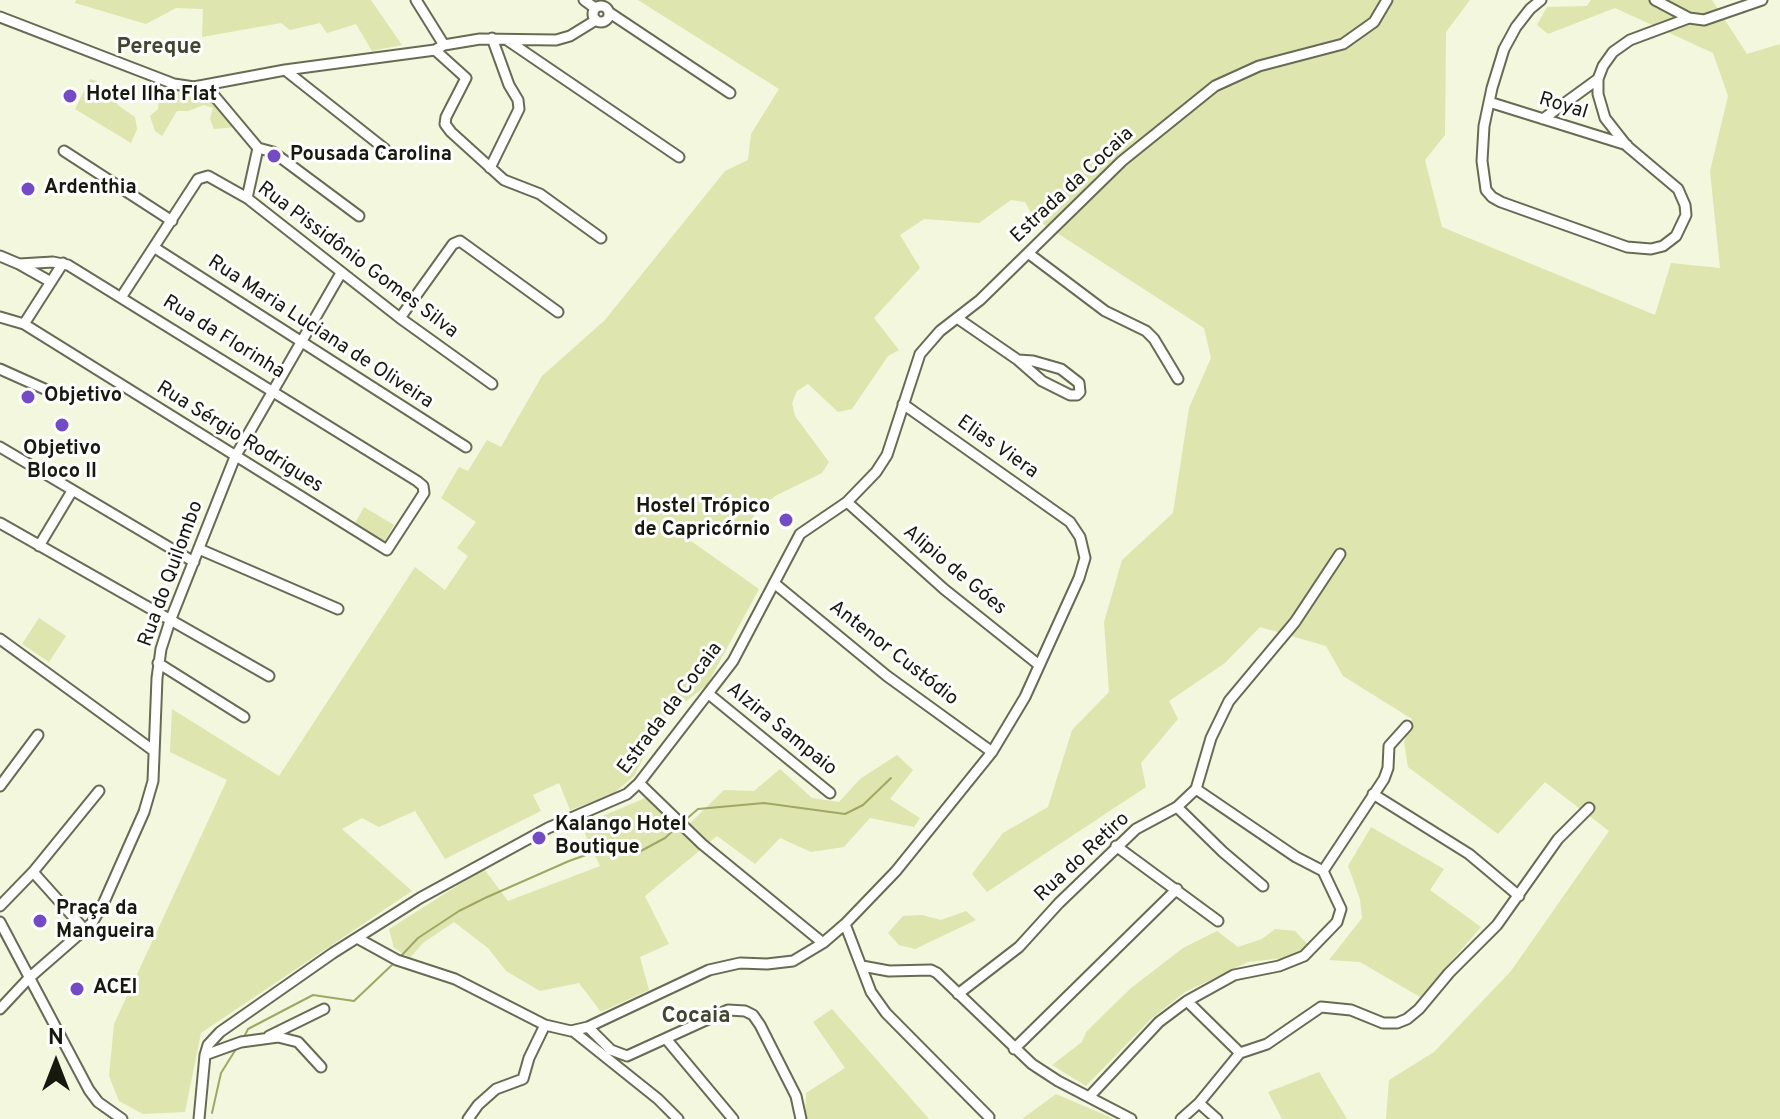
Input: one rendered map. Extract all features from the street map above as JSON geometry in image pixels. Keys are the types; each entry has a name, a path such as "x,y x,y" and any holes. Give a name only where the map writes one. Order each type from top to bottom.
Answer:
{"street":[{"path":"416,0 440,47 466,78 446,117 447,127 504,180 540,194 601,238"},
{"path":"584,0 595,8 605,6 610,13 730,93"},
{"name":"Estrada da Cocaia","path":"205,1055 208,1045 220,1032 420,898 548,828 627,794 710,695 733,661 800,534 847,502 876,472 887,455 920,354 940,331 980,300 1122,161 1215,86 1259,66 1343,44 1374,22 1387,0"},
{"path":"1541,0 1523,18 1504,49 1489,102 1482,161 1486,190 1501,202 1637,249 1663,246 1676,236 1686,215 1685,205 1678,189 1627,146 1605,118 1598,94 1598,79"},
{"path":"1655,0 1689,18 1704,20 1762,0"},
{"path":"595,8 593,16 596,20"},
{"path":"0,17 174,84 206,86 285,70 492,38 556,40 570,36 596,20 606,21 610,13"},
{"path":"1543,119 1598,79 1613,52 1689,18"},
{"path":"490,168 519,109 492,38"},
{"path":"504,38 679,157"},
{"path":"285,70 385,149"},
{"path":"206,86 258,148 273,152 359,216"},
{"name":"Royal","path":"1489,102 1627,146"},
{"path":"247,198 258,148"},
{"path":"64,151 172,221 122,296"},
{"name":"Rua Pissidônio Gomes Silva","path":"172,221 198,179 208,176 247,198 400,318 492,384"},
{"path":"400,318 453,244 460,241 558,312"},
{"name":"Rua Maria Luciana de Oliveira","path":"155,248 466,447"},
{"path":"1028,253 1105,311 1146,331 1178,379"},
{"path":"0,256 51,282"},
{"path":"19,264 63,263"},
{"path":"24,324 63,263"},
{"name":"Rua da Florinha","path":"63,263 122,296 417,481"},
{"name":"Rua do Quilombo","path":"0,1009 29,978 85,930 104,902 144,812 153,781 158,663 170,621 235,457 341,273"},
{"name":"Rua Sérgio Rodrigues","path":"0,317 24,324 387,550 424,493 423,486 417,481"},
{"path":"957,318 1018,360 1029,372 1063,393 1077,395 1080,392 1081,387 1075,379 1061,369 1018,360"},
{"path":"0,369 49,391"},
{"path":"573,1031 588,1027 709,970 740,963 793,961 823,943 896,871 1008,728 1084,567 1084,549 1070,522 903,404"},
{"path":"0,447 194,562"},
{"path":"39,546 72,491"},
{"name":"Alipio de Góes","path":"847,502 944,589 1039,665"},
{"path":"0,523 269,676"},
{"path":"199,549 338,609"},
{"path":"1089,1097 1159,1022 1187,1001 1234,975 1293,962 1315,948 1341,916 1340,905 1323,871 1307,864 1196,789 1211,738 1229,701 1295,622 1340,554"},
{"name":"Antenor Custódio","path":"774,583 887,676 992,752"},
{"path":"0,639 154,751"},
{"path":"158,663 244,717"},
{"name":"Alzira Sampaio","path":"710,695 830,793"},
{"path":"1323,871 1387,773 1389,746 1407,726"},
{"path":"0,786 38,735"},
{"path":"639,783 702,844 823,943"},
{"name":"Rua do Retiro","path":"958,994 1019,947 1116,846 1136,829 1177,807 1196,789"},
{"path":"0,906 33,872 99,791"},
{"path":"1373,794 1469,854 1519,896"},
{"path":"1177,807 1263,886"},
{"path":"1181,1119 1199,1103 1240,1053 1267,1044 1321,1007 1351,1010 1383,1023 1407,1019 1497,925 1558,839 1589,808"},
{"path":"1116,846 1218,921"},
{"path":"33,872 85,930"},
{"path":"1014,1049 1177,889"},
{"path":"0,922 89,1090 98,1102 122,1119"},
{"path":"845,924 871,992 886,1013 989,1117"},
{"path":"357,938 397,960 455,979 545,1025 573,1031 658,1099 678,1119"},
{"path":"862,966 889,971 931,970 1041,1072 1131,1119"},
{"path":"1187,1001 1240,1053"},
{"path":"266,1038 324,1009"},
{"path":"588,1027 611,1050 627,1056 728,1010 737,1009 753,1015 796,1096 801,1119"},
{"path":"468,1119 496,1089 523,1079 545,1025"},
{"path":"199,1119 205,1055 241,1042 278,1037 298,1042 321,1067"},
{"path":"667,1040 733,1119"},
{"path":"1199,1103 1217,1119"}],"green space":[{"path":"76,0 371,0 402,45 372,51 356,24 327,33 320,23 290,30 281,23 202,37 203,9 176,8 146,24 75,3"},
{"path":"638,0 1470,0 1446,32 1445,135 1425,160 1442,227 1655,315 1671,263 1720,268 1710,171 1728,96 1713,53 1615,8 1548,34 1537,25 1547,7 1587,6 1591,0 1712,0 1747,54 1780,44 1780,1119 1386,1119 1389,1080 1434,1052 1511,971 1609,831 1545,782 1498,834 1408,767 1404,742 1412,719 1343,676 1326,646 1260,627 1225,663 1169,701 1178,719 1141,763 1146,787 987,892 972,874 1003,833 1048,807 1072,730 1109,692 1104,622 1122,560 1173,513 1189,408 1211,358 1204,328 1034,218 1025,202 1011,200 979,223 924,219 900,235 920,268 874,318 899,350 888,356 852,409 838,412 808,384 797,391 792,403 795,416 829,462 822,473 775,496 760,508 740,535 707,522 691,541 759,589 707,685 662,720 634,776 613,794 570,810 559,783 533,795 541,811 445,859 415,811 379,827 362,818 342,829 412,891 201,1033 185,1112 143,1114 119,1101 109,1076 114,1024 227,780 170,752 172,709 279,776 415,567 445,590 468,556 457,548 476,522 441,498 459,467 468,471 487,440 501,447 542,376 605,320 725,171 748,160 751,134 779,89"},
{"path":"90,79 97,81 119,106 135,117 137,129 131,143 75,109"},
{"path":"163,92 204,92 237,127 214,129 210,119 213,108 204,105 177,111 162,136 155,131 150,116 158,109 159,96"},
{"path":"364,507 394,525 384,542 354,525"},
{"path":"39,618 66,636 49,662 22,644"},
{"path":"897,755 913,770 890,799 920,818 914,827 870,818 844,847 811,852 780,838 755,864 717,836 645,896 669,944 640,957 649,990 601,1012 579,983 540,991 506,971 488,948 454,922 423,943 410,958 394,948 389,929 484,869 508,901 600,866 581,825 648,797 681,832 724,790 754,791 780,769 812,798 839,802 860,779"},
{"path":"1371,827 1444,869 1430,890 1481,927 1420,997 1360,962 1329,960 1362,918 1360,899 1348,866"},
{"path":"966,911 976,920 915,949 899,945 888,933 903,916 922,915 941,920"},
{"path":"1275,929 1295,931 1309,946 1292,957 1248,962 1185,992 1151,1019 1086,1086 1052,1065 1082,1042 1086,1032 1131,988 1183,948 1217,931 1238,947 1262,939"},
{"path":"832,1009 929,1119 805,1119 806,1093 845,1068 813,1022"},
{"path":"1319,1072 1347,1119 1282,1119 1268,1092"},
{"path":"1056,1094 1114,1119 1022,1119"}],"waterway":[{"path":"683,822 698,809 764,803 845,814 863,805 891,778"},
{"path":"401,956 418,938 485,898 600,850 639,852 665,838 678,826"},
{"path":"244,1037 248,1029 313,995 354,1001 394,963"},
{"path":"212,1113 221,1073 236,1049"}],"place":[{"name":"Hotel Ilha Flat","path":"70,96"},
{"name":"Pousada Carolina","path":"274,156"},
{"name":"Ardenthia","path":"28,189"},
{"name":"Objetivo","path":"28,397"},
{"name":"Objetivo Bloco II","path":"62,425"},
{"name":"Hostel Trópico de Capricórnio","path":"786,520"},
{"name":"Kalango Hotel Boutique","path":"539,838"},
{"name":"Praça da Mangueira","path":"40,921"},
{"name":"ACEI","path":"77,989"}],"district":[{"name":"Pereque","path":"159,49"},
{"name":"Cocaia","path":"696,1018"}]}
